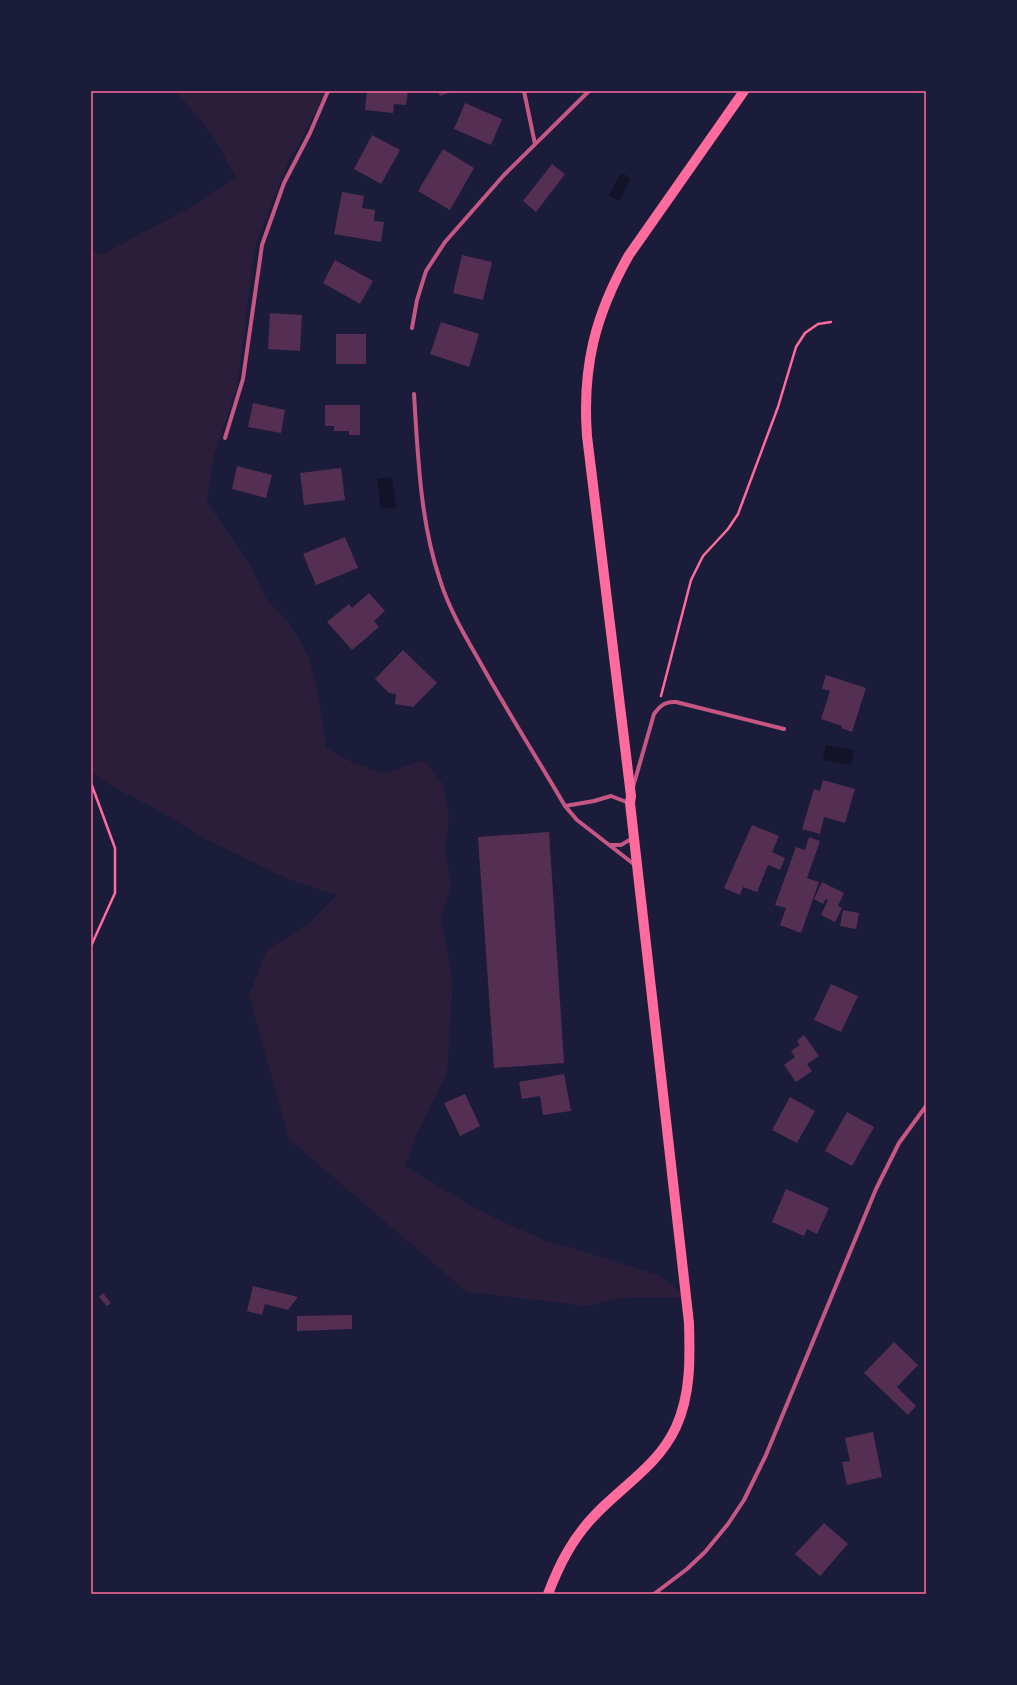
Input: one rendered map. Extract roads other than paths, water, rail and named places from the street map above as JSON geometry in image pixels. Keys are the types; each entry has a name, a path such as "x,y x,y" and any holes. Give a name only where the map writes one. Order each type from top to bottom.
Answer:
{"main road":[{"path":"548,1594 565,1554 580,1532 606,1504 636,1479 656,1459 666,1446 682,1411 689,1378 689,1323 630,799 587,436 586,392 590,352 606,301 629,255 744,91"}],"street":[{"path":"225,438 243,380 262,245 284,183 310,133 328,91"},
{"path":"524,91 535,144"},
{"path":"412,328 426,271 434,258 468,215 504,175 589,91"},
{"path":"414,394 420,480 428,537 440,582 456,618 485,671 565,806 577,820 637,866"},
{"path":"565,806 594,801 611,796 630,799 653,718 661,705 666,703 676,702 784,729"},
{"path":"609,845 622,845 634,837"},
{"path":"654,1594 688,1569 705,1552 728,1524 747,1493 766,1455 876,1189 899,1143 926,1106"}]}
